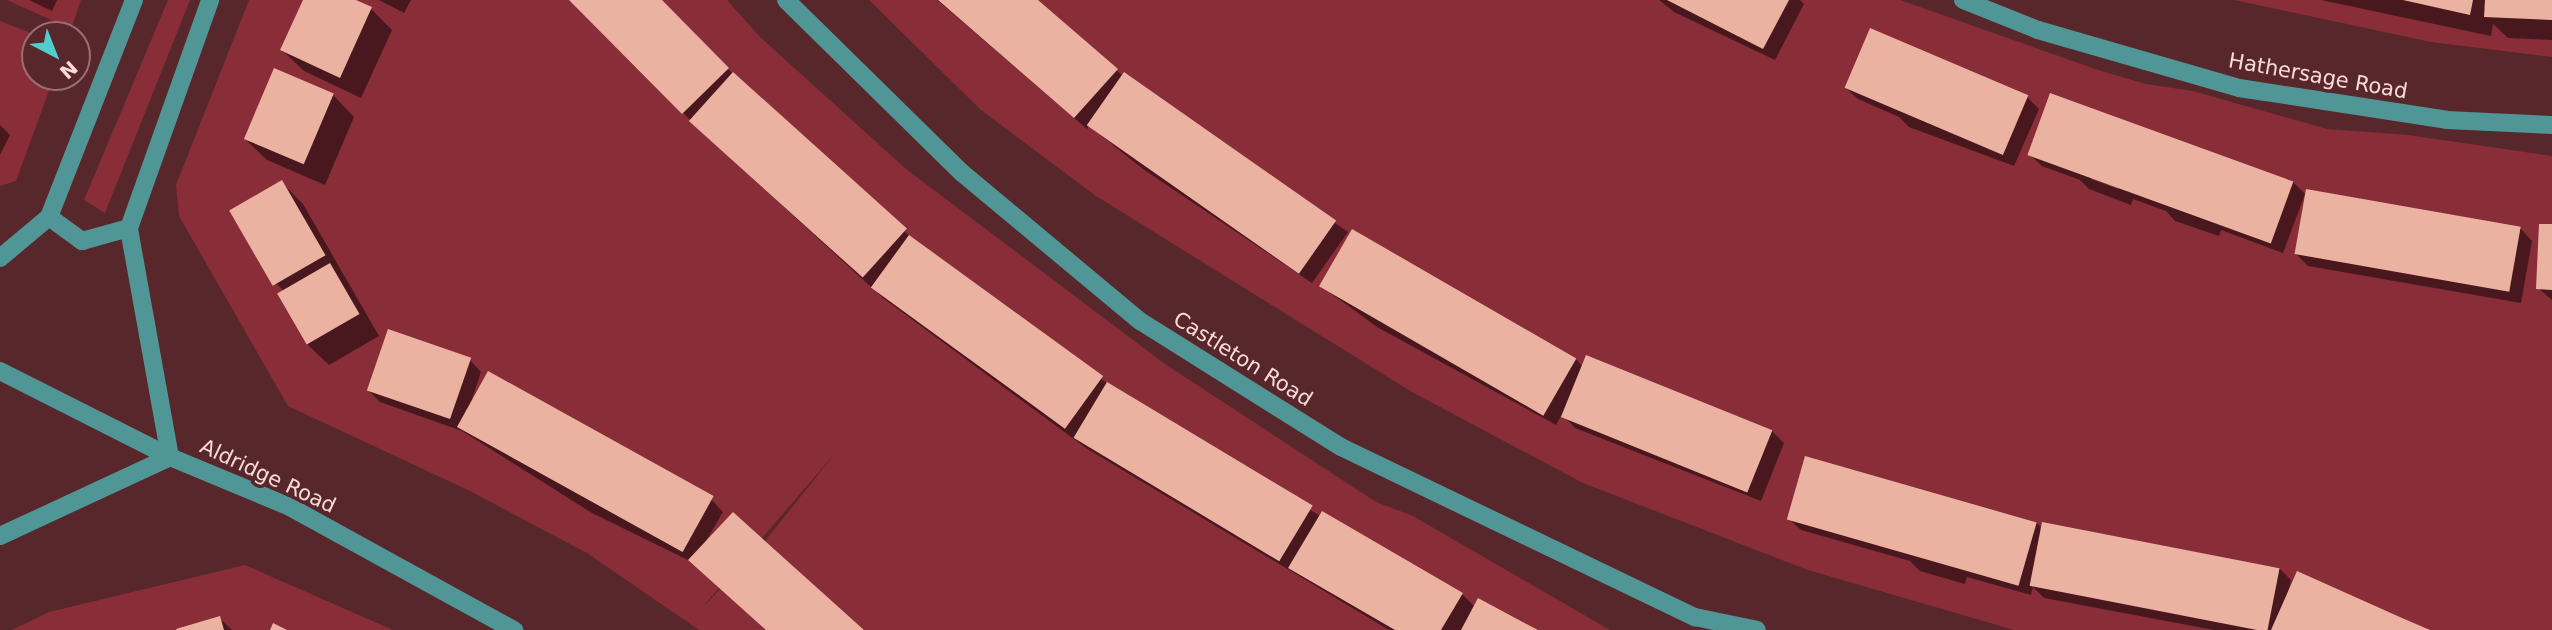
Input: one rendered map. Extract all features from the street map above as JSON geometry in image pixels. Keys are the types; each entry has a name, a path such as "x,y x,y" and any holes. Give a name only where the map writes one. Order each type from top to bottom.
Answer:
{"street":[{"path":"0,258 48,217 134,0"},
{"path":"0,536 170,457 129,228 210,0"},
{"name":"Castleton Road","path":"786,0 961,172 1140,321 1341,447 1695,623 1756,630"},
{"name":"Hathersage Road","path":"1963,0 2038,30 2239,88 2446,120 2552,125"},
{"path":"48,217 82,241 129,228"},
{"name":"Aldridge Road","path":"0,371 170,457 290,507 514,630"}],"shaded area":[{"path":"7,0 81,0 74,21 53,21"},
{"path":"168,0 190,0 105,213 84,200"},
{"path":"249,0 727,0 760,37 906,169 1165,364 1376,502 1413,516 1610,630 699,630 587,553 470,491 288,406 179,216 176,185","holes":["837,451 765,541 706,604"]},
{"path":"869,0 1900,0 2101,71 2146,84 2193,91 2327,129 2408,135 2552,156 2552,630 2014,630 1808,570 1583,483 1412,392 1096,196 981,110"},
{"path":"2234,0 2552,0 2552,57 2431,42"},
{"path":"0,21 21,29 21,91 49,91 16,181 0,186"},
{"path":"245,565 393,630 12,630 49,612"}],"building":[{"path":"303,0 356,0 372,7 340,78 280,50"},
{"path":"569,0 662,0 729,68 682,114"},
{"path":"938,0 1038,0 1118,69 1074,118"},
{"path":"1667,0 1789,0 1763,49"},
{"path":"2403,0 2473,0 2470,15"},
{"path":"2485,0 2552,0 2552,20 2484,17"},
{"path":"1870,28 2028,95 2003,155 1845,88"},
{"path":"274,68 334,93 304,164 244,139"},
{"path":"733,72 907,229 863,278 689,121"},
{"path":"1124,72 1336,221 1299,274 1087,125"},
{"path":"2050,93 2293,182 2271,244 2027,155"},
{"path":"282,180 326,255 273,286 229,210"},
{"path":"2306,189 2521,227 2509,292 2295,254"},
{"path":"2539,224 2552,224 2552,290 2536,289"},
{"path":"1352,229 1576,358 1543,416 1319,286"},
{"path":"909,235 1103,376 1065,429 871,288"},
{"path":"330,263 360,314 307,345 277,294"},
{"path":"388,329 471,358 450,419 367,390"},
{"path":"1586,355 1772,430 1747,492 1561,417"},
{"path":"488,371 714,496 683,552 457,427"},
{"path":"1107,382 1313,506 1279,561 1074,438"},
{"path":"1805,456 2037,522 2018,586 1787,519"},
{"path":"1322,511 1463,593 1441,630 1395,630 1288,568"},
{"path":"733,512 864,630 766,630 688,560"},
{"path":"2042,522 2280,568 2268,630 2030,586"},
{"path":"2297,571 2402,618 2430,630 2271,630"},
{"path":"1478,598 1517,619 1538,630 1461,630"},
{"path":"220,616 224,630 176,629"},
{"path":"273,623 287,630 270,630"}]}
